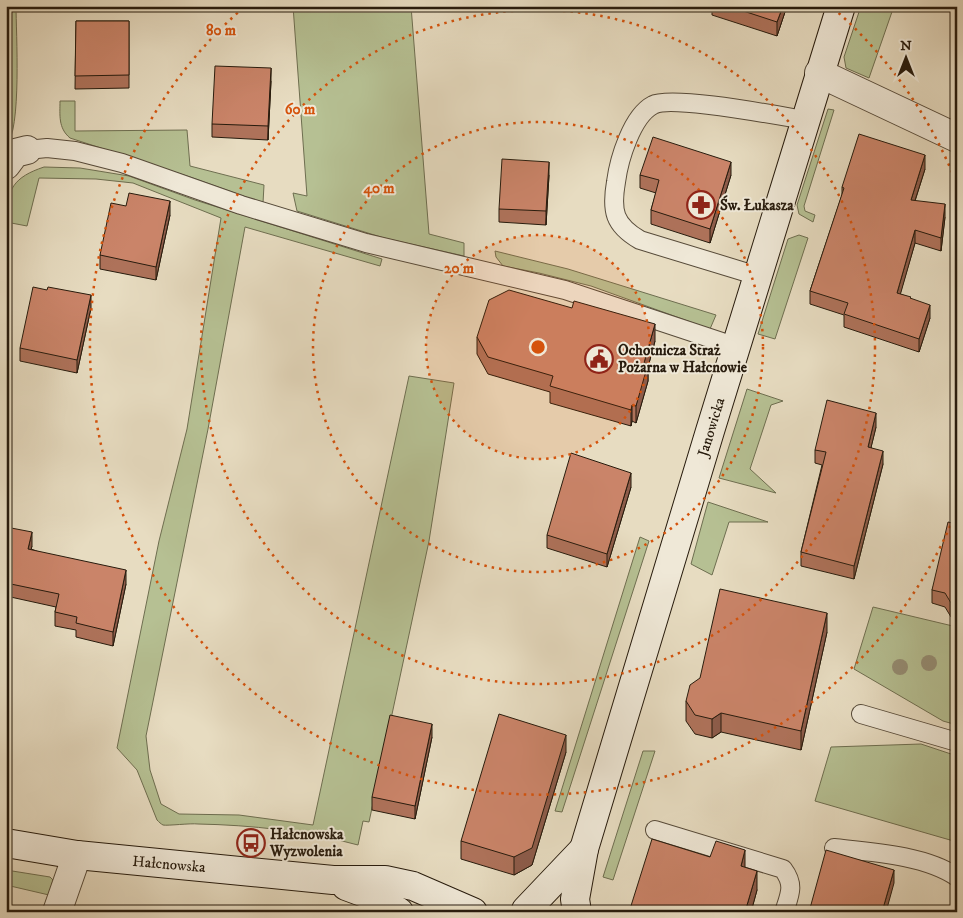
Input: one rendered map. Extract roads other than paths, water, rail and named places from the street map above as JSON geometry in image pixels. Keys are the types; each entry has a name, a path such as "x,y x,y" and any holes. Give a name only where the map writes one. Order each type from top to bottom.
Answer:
{"street":[{"name":"Janowicka","path":"577,912 575,899 584,849 819,73 841,6"},
{"path":"819,73 957,138"},
{"name":"Hałcnowska","path":"6,843 77,855 333,880 385,880 413,886 474,912"},
{"name":"Janowicka","path":"531,911 584,849"},
{"path":"57,912 77,855"},
{"name":"Hałcnowska","path":"333,880 373,896 399,912"}],"lane":[{"path":"758,276 640,240 626,231 618,221 613,196 623,150 645,110 655,103 689,103 805,120"},
{"path":"17,157 48,148 74,151 122,163 241,204 366,243 565,290 737,347"},
{"path":"861,714 957,742"},
{"path":"655,830 783,869 790,878 791,890 784,912"},
{"path":"834,848 878,853 922,862 957,877"}],"place":[{"name":"Św. Łukasza","path":"701,205"},
{"name":"Ochotnicza Straż Pożarna w Hałcnowie","path":"599,359"},
{"name":"Hałcnowska Wyzwolenia","path":"251,843"}]}
